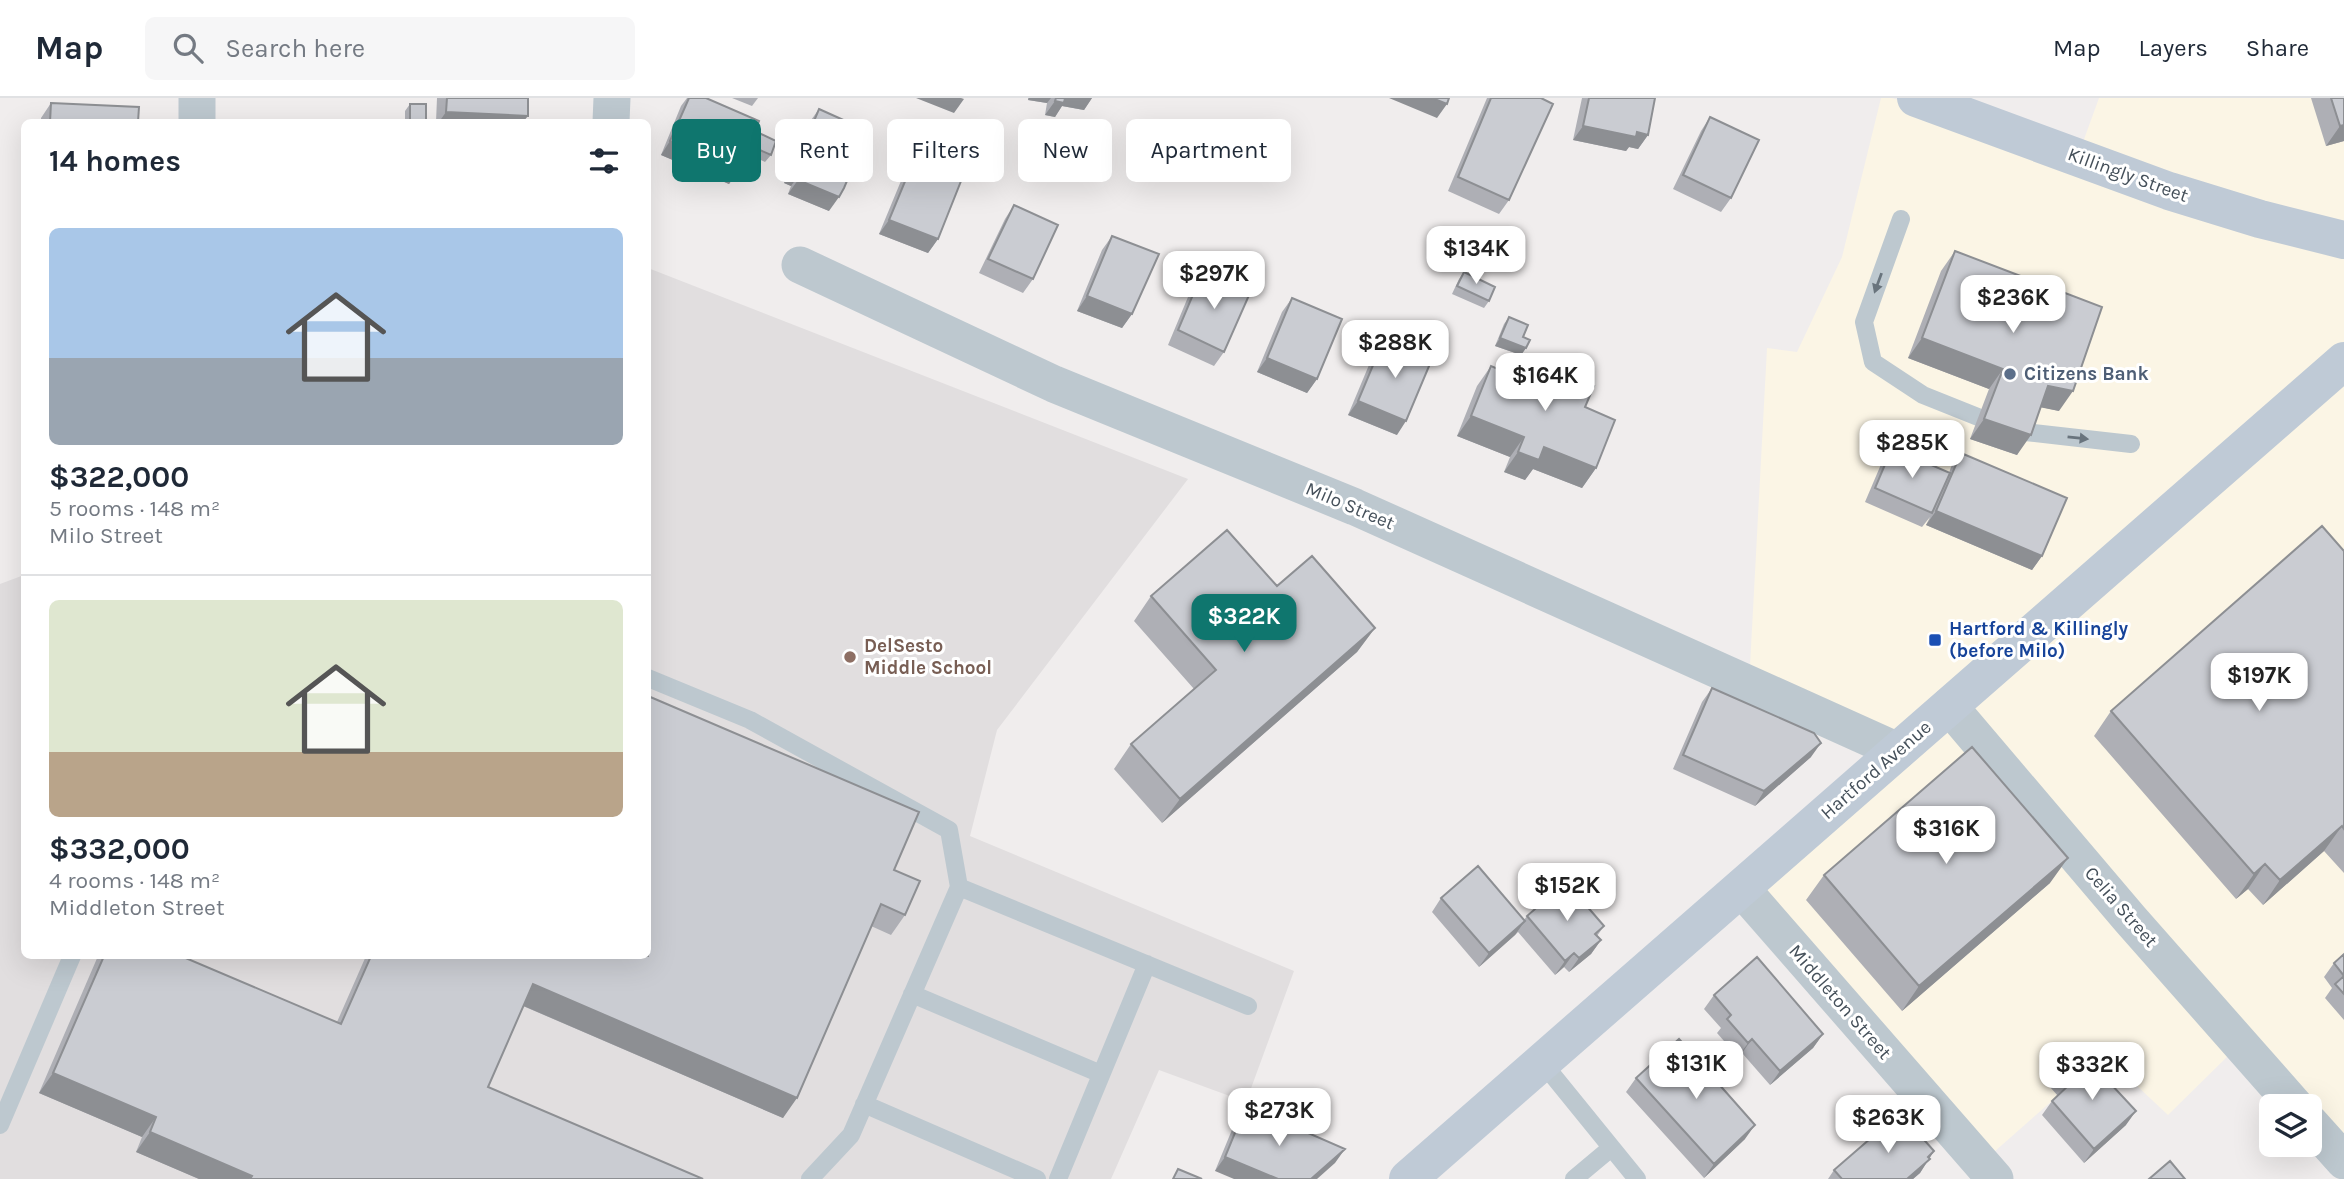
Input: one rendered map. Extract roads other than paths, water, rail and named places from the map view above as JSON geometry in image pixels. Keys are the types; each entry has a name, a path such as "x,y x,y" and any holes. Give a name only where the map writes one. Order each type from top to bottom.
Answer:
{"main road":[{"name":"Killingly Street","path":"1916,98 2169,191 2260,219 2344,240"},
{"name":"Hartford Avenue","path":"1408,1179 2344,361"}],"street":[{"path":"197,98 197,119"},
{"path":"611,119 612,98"},
{"name":"Milo Street","path":"800,265 1054,384 1355,507 1898,751"},
{"name":"Celia Street","path":"1949,706 2130,919 2284,1094"},
{"name":"Middleton Street","path":"1741,888 1995,1179"},
{"path":"2322,1136 2344,1161"}],"lane":[{"path":"1901,219 1864,322 1874,362 1923,396 1978,417"},
{"path":"2025,432 2131,444"},
{"path":"651,679 750,720 949,830 959,887 851,1135 810,1179"},
{"path":"959,887 1248,1006"},
{"path":"0,1125 71,959"},
{"path":"1058,1179 1147,964"},
{"path":"912,994 1101,1074"},
{"path":"1542,1062 1637,1179"},
{"path":"864,1104 1037,1179"},
{"path":"1574,1179 1611,1149"}],"place":[{"name":"Citizens Bank","path":"2010,374"},
{"name":"Hartford & Killingly (before Milo)","path":"1935,640"},
{"name":"DelSesto Middle School","path":"850,657"}]}
